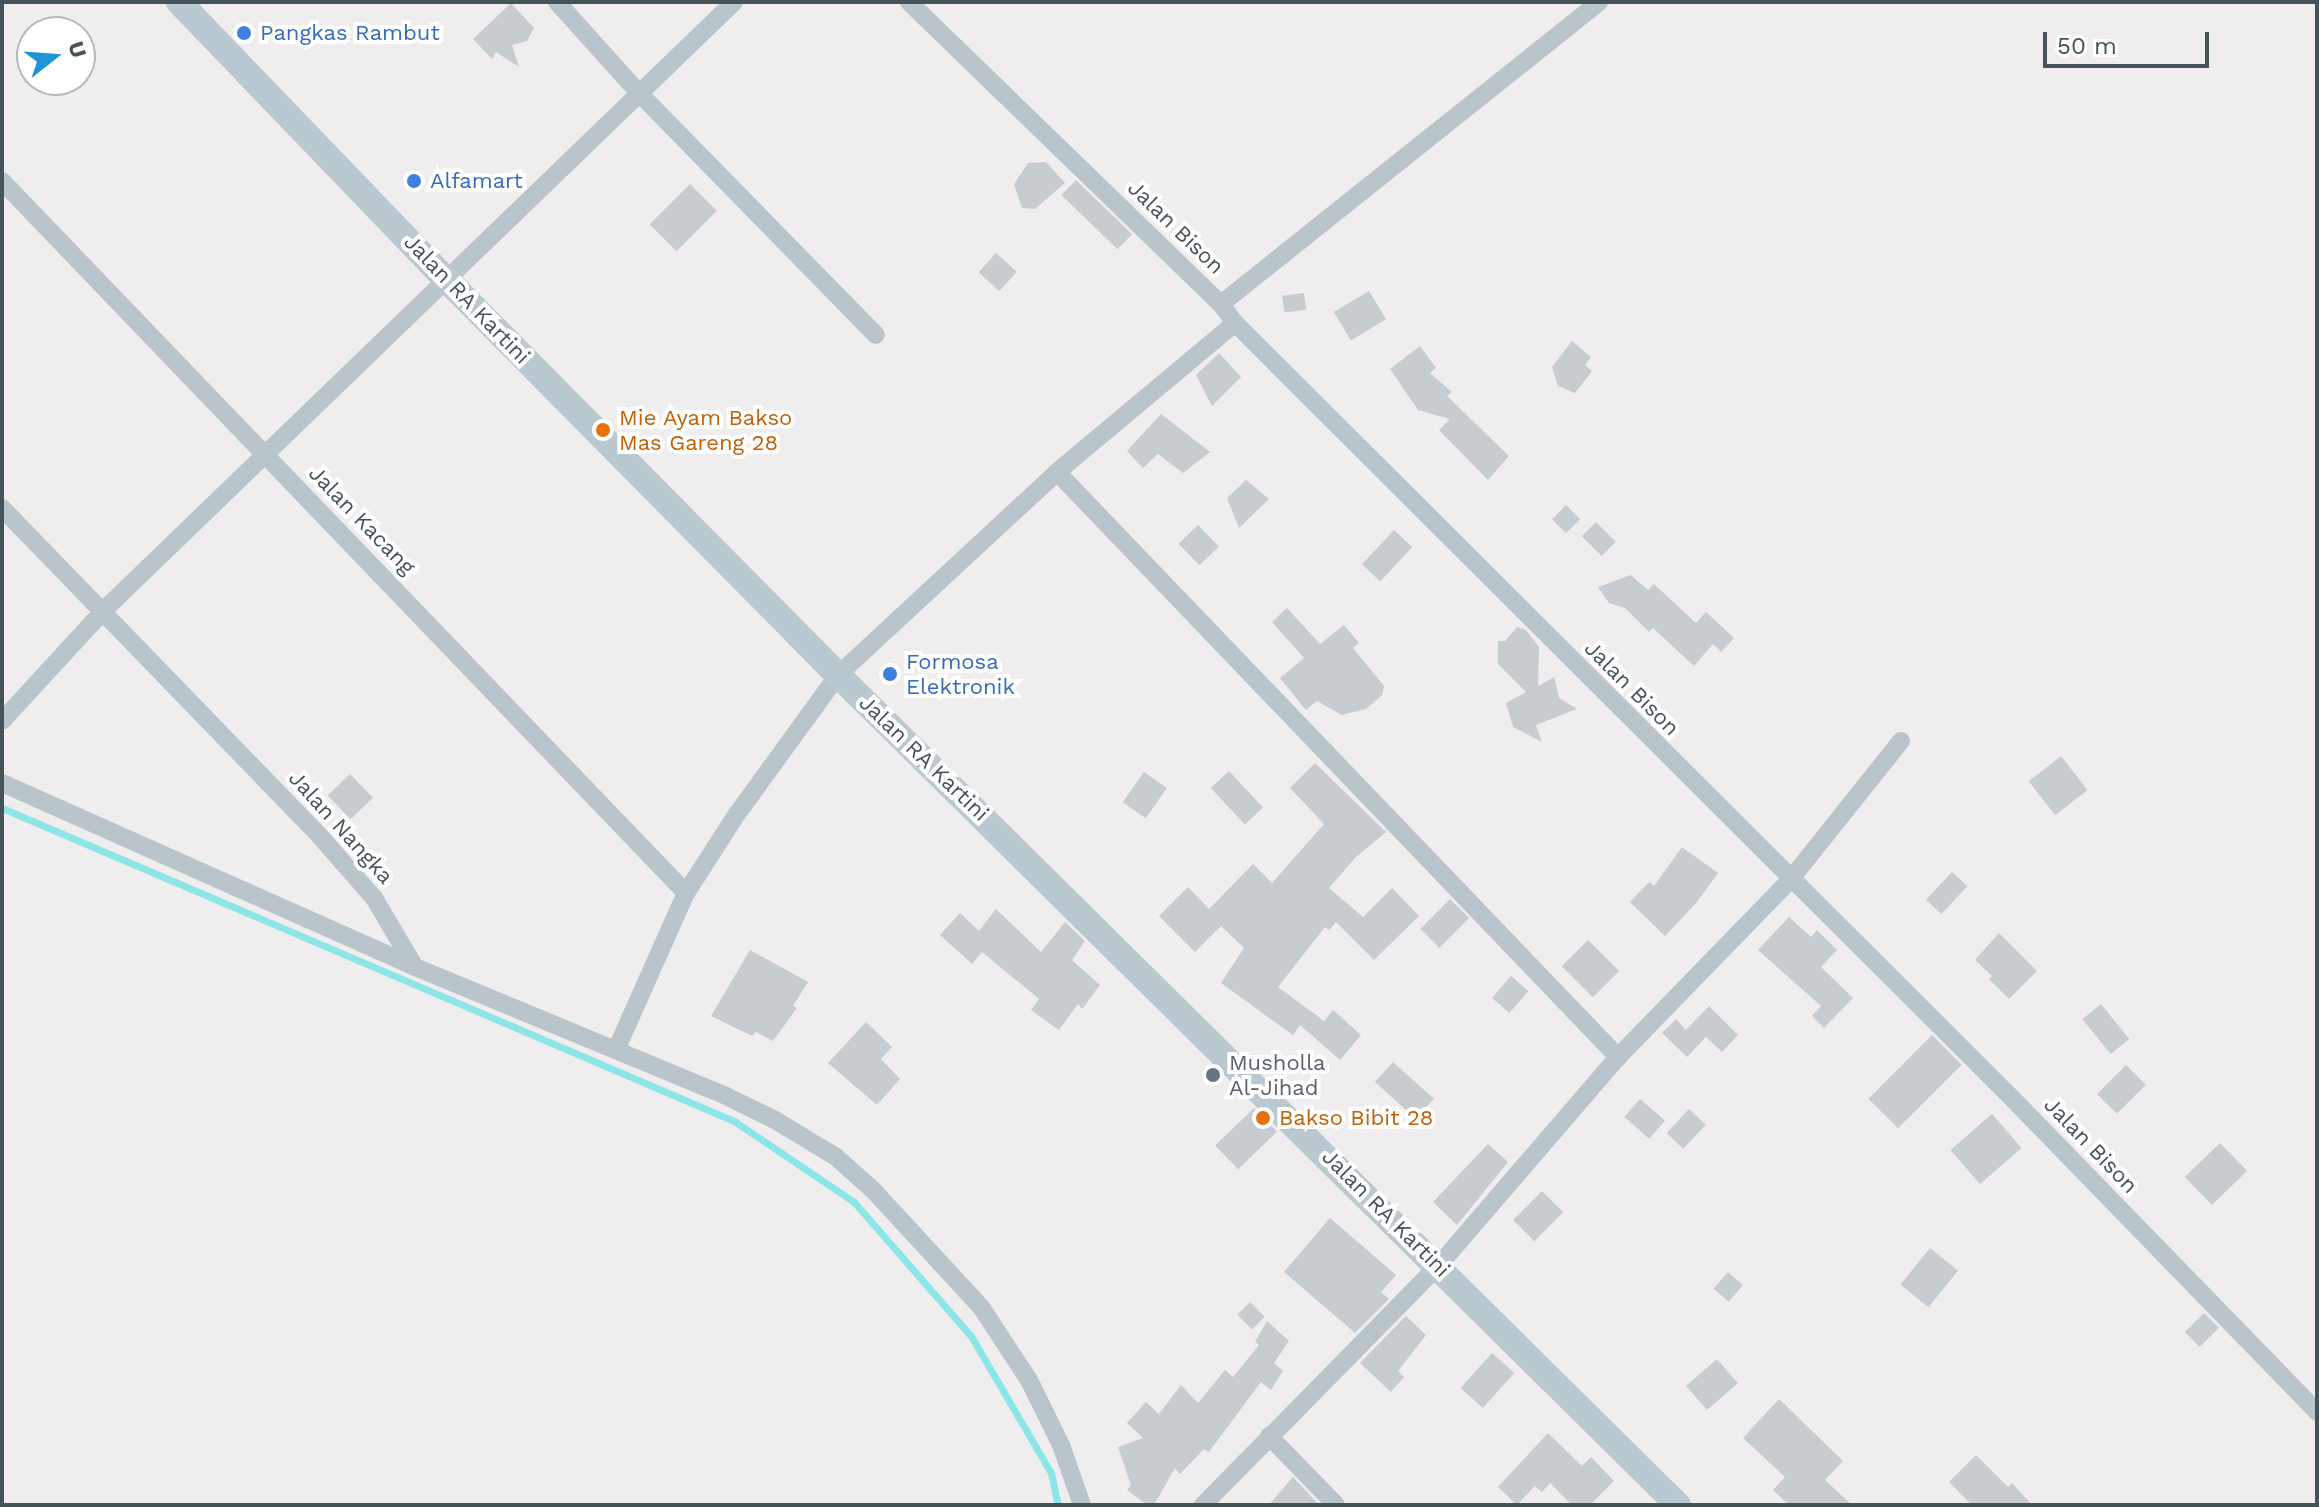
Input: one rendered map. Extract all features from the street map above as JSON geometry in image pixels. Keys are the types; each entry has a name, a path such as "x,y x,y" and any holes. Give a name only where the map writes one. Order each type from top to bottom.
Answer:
{"main road":[{"name":"Jalan RA Kartini","path":"179,2 445,278 838,675 1439,1265 1678,1505"}],"street":[{"path":"557,2 638,92 876,335"},
{"path":"2,721 104,610 734,2"},
{"name":"Jalan Bison","path":"909,2 1221,304 1235,323 1790,880 2007,1093 2317,1412"},
{"path":"1221,304 1599,2"},
{"name":"Jalan Kacang","path":"2,181 686,893"},
{"path":"616,1050 686,893 737,814 838,675 1057,472 1235,323"},
{"path":"1057,472 1618,1057"},
{"name":"Jalan Nangka","path":"2,508 319,835 374,898 415,967"},
{"path":"1203,1505 1439,1265 1618,1057 1790,880 1901,741"},
{"path":"2,783 415,967 775,1120 836,1157 873,1190 981,1307 1029,1380 1061,1445 1082,1505"},
{"path":"1269,1436 1336,1505"}],"building":[{"path":"511,3 534,28 527,41 512,45 519,67 496,52 492,59 473,39"},
{"path":"1046,162 1065,183 1035,209 1022,208 1014,184 1028,163"},
{"path":"1076,180 1132,234 1118,249 1061,195"},
{"path":"690,184 717,211 677,251 650,224"},
{"path":"996,253 1017,272 999,291 979,272"},
{"path":"1369,291 1386,319 1351,340 1334,312"},
{"path":"1304,293 1306,310 1284,313 1282,296"},
{"path":"1572,341 1591,357 1585,365 1592,371 1575,393 1558,386 1552,367"},
{"path":"1420,346 1436,368 1430,373 1452,392 1447,396 1509,456 1488,480 1439,430 1450,419 1418,410 1390,369"},
{"path":"1219,353 1241,377 1212,406 1196,375"},
{"path":"1161,414 1210,452 1183,473 1158,454 1143,468 1127,451"},
{"path":"1246,480 1269,499 1239,528 1227,498"},
{"path":"1566,505 1580,519 1566,533 1552,519"},
{"path":"1596,522 1616,542 1602,556 1582,536"},
{"path":"1198,525 1219,547 1199,565 1179,544"},
{"path":"1394,530 1412,547 1380,581 1362,564"},
{"path":"1631,575 1648,590 1654,584 1696,623 1706,612 1734,638 1721,652 1713,644 1694,666 1653,628 1649,632 1625,608 1609,603 1598,587"},
{"path":"1287,608 1320,644 1344,625 1359,643 1353,648 1384,686 1382,695 1366,709 1342,715 1317,701 1306,710 1280,678 1304,658 1272,622"},
{"path":"1517,627 1526,630 1539,647 1538,686 1554,677 1559,698 1577,709 1536,725 1542,742 1513,727 1506,703 1526,692 1498,664 1498,641 1505,641"},
{"path":"2061,756 2087,790 2055,815 2029,781"},
{"path":"1315,763 1386,832 1355,858 1329,888 1363,917 1392,888 1419,916 1374,960 1336,922 1329,930 1325,927 1278,987 1324,1021 1333,1010 1361,1035 1340,1060 1300,1025 1293,1035 1221,983 1244,948 1221,926 1195,952 1159,916 1188,887 1209,909 1253,864 1272,883 1324,824 1290,788"},
{"path":"1229,771 1263,808 1245,825 1211,788"},
{"path":"1144,772 1167,788 1146,818 1123,802"},
{"path":"350,774 373,798 351,819 328,796"},
{"path":"1682,847 1718,873 1697,902 1665,936 1630,902 1649,882 1654,886"},
{"path":"1952,872 1967,886 1941,914 1926,900"},
{"path":"1450,899 1469,918 1439,948 1420,929"},
{"path":"996,909 1041,952 1065,922 1085,941 1072,960 1100,985 1082,1009 1078,1004 1059,1030 1031,1010 1039,999 982,952 972,964 940,935 960,913 979,931"},
{"path":"1789,917 1811,937 1817,930 1837,950 1821,967 1853,998 1824,1028 1812,1016 1821,1006 1758,950"},
{"path":"1999,933 2037,971 2009,999 1975,960"},
{"path":"1588,940 1619,971 1593,997 1562,966"},
{"path":"750,950 808,982 793,1006 797,1008 773,1041 756,1032 752,1036 711,1016"},
{"path":"1511,976 1528,991 1509,1013 1492,998"},
{"path":"2101,1004 2129,1039 2111,1054 2082,1019"},
{"path":"1709,1006 1738,1035 1722,1052 1706,1037 1687,1057 1662,1033 1676,1019 1686,1030"},
{"path":"866,1022 892,1047 881,1059 900,1079 877,1105 828,1063"},
{"path":"1932,1035 1962,1065 1898,1128 1868,1099"},
{"path":"1393,1062 1434,1099 1416,1119 1375,1082"},
{"path":"2126,1065 2146,1085 2117,1114 2097,1094"},
{"path":"1640,1099 1665,1121 1649,1139 1624,1117"},
{"path":"1254,1108 1277,1132 1238,1169 1215,1146"},
{"path":"1689,1109 1706,1125 1683,1149 1666,1133"},
{"path":"1992,1114 2022,1148 1980,1184 1950,1150"},
{"path":"2220,1143 2247,1171 2212,1205 2185,1177"},
{"path":"1488,1144 1508,1162 1457,1225 1433,1202"},
{"path":"1542,1191 1563,1212 1534,1241 1513,1220"},
{"path":"1330,1218 1396,1275 1381,1292 1389,1299 1355,1333 1284,1272"},
{"path":"1930,1248 1958,1271 1928,1307 1900,1285"},
{"path":"1728,1272 1743,1285 1729,1302 1714,1289"},
{"path":"1250,1302 1265,1317 1252,1330 1237,1315"},
{"path":"2204,1313 2219,1328 2200,1347 2185,1332"},
{"path":"1406,1316 1426,1335 1398,1371 1404,1377 1391,1392 1360,1363"},
{"path":"1267,1321 1289,1341 1274,1363 1283,1371 1271,1390 1261,1382 1209,1452 1204,1449 1180,1474 1175,1468 1154,1505 1147,1505 1127,1490 1131,1485 1118,1447 1143,1438 1127,1423 1146,1402 1159,1414 1181,1385 1198,1403 1225,1370 1233,1377 1259,1345 1255,1342"},
{"path":"1492,1353 1514,1373 1483,1408 1461,1388"},
{"path":"1717,1359 1738,1383 1707,1410 1686,1386"},
{"path":"1779,1399 1843,1461 1825,1480 1852,1505 1789,1505 1773,1490 1785,1477 1743,1438"},
{"path":"1548,1433 1582,1466 1591,1457 1614,1481 1590,1505 1572,1505 1550,1483 1542,1492 1535,1486 1517,1505 1498,1487"},
{"path":"1976,1455 2008,1487 2012,1483 2032,1505 1972,1505 1949,1482"},
{"path":"1293,1477 1319,1505 1269,1505"}],"waterway":[{"path":"2,808 734,1121 854,1202 971,1336 1051,1473 1058,1505"}],"place":[{"name":"Pangkas Rambut","path":"244,33"},
{"name":"Alfamart","path":"414,181"},
{"name":"Mie Ayam Bakso Mas Gareng 28","path":"603,430"},
{"name":"Formosa Elektronik","path":"890,674"},
{"name":"Musholla Al-Jihad","path":"1213,1075"},
{"name":"Bakso Bibit 28","path":"1263,1118"}]}
